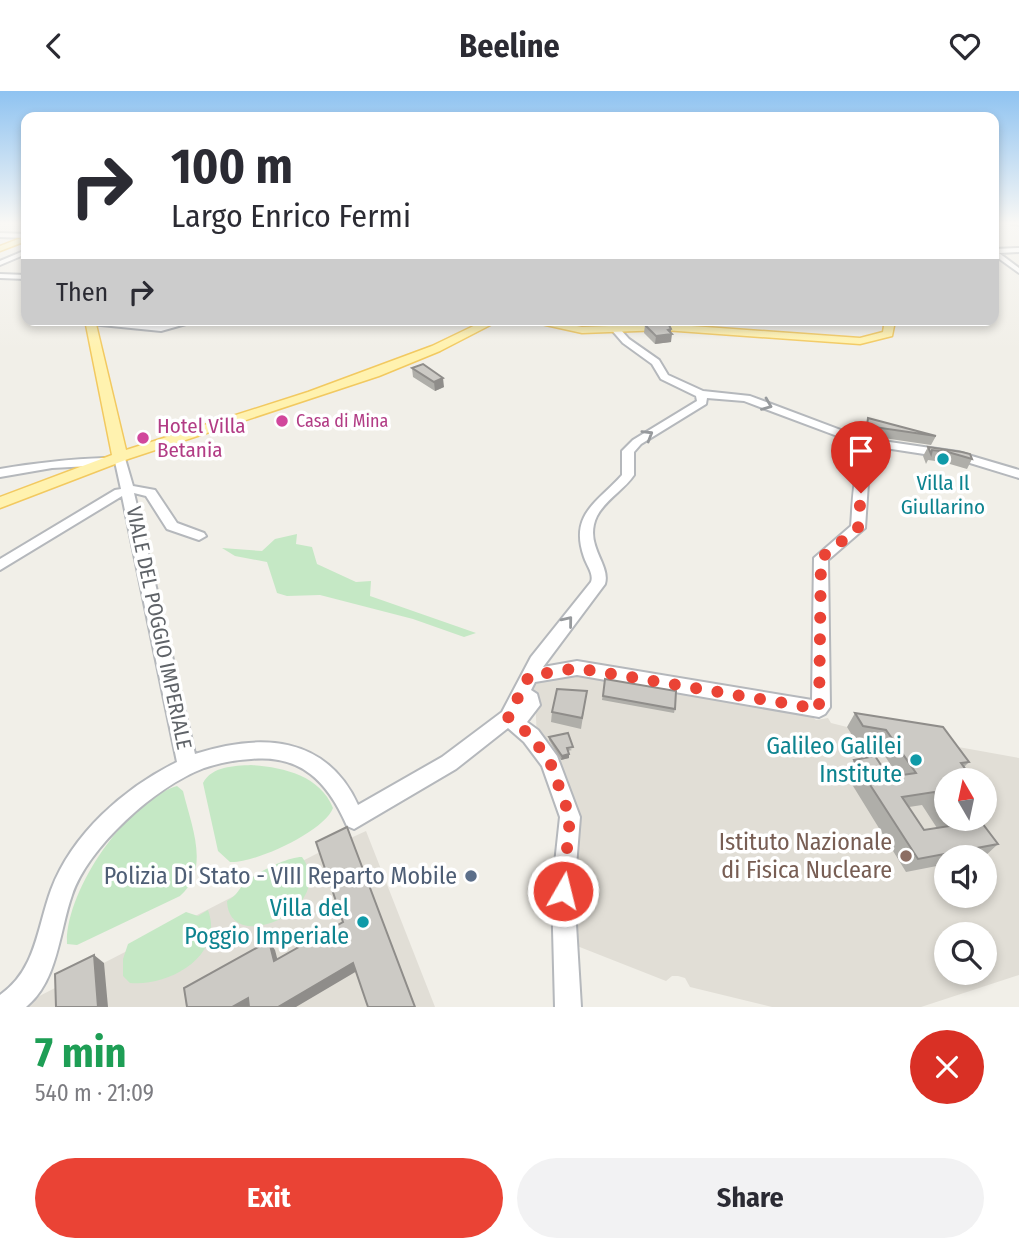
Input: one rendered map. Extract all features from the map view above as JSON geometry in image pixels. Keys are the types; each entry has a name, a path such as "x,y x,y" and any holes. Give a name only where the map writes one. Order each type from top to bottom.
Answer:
{"main road":[{"name":"VIALE DEL POGGIO IMPERIALE","path":"91,326 113,459"},
{"path":"0,503 59,473 113,459 407,361 482,326"},
{"path":"556,326 570,329 594,326"},
{"path":"644,326 860,341 888,334 889,326"}],"street":[{"path":"0,277 21,277"},
{"path":"133,326 170,326"},
{"path":"612,326 633,347 656,362 659,371 672,383 701,394 746,398 881,446 958,456 1019,474"},
{"path":"526,685 598,584 600,577 587,547 587,518 598,504 626,479 630,470 628,451 637,442 702,402 701,394"},
{"path":"526,685 577,668 819,709 821,558 858,528 866,458 869,452 881,446"},
{"name":"VIALE DEL POGGIO IMPERIALE","path":"113,459 129,494 188,766"},
{"path":"0,473 43,465 59,473"},
{"name":"VIALE DEL POGGIO IMPERIALE","path":"129,494 136,489 151,493 172,526 199,536"},
{"path":"0,565 98,508 129,494"},
{"path":"4,1007 30,988 37,975 58,902 70,874 123,807 144,790 188,766 243,751 294,755 332,779 342,792 354,819 449,763 531,705 526,685"},
{"path":"511,720 531,736 550,762 570,817 563,891 568,1007"}],"shaded area":[{"path":"576,673 806,712 816,720 828,718 831,723 847,727 1019,758 1019,975 997,982 997,922 934,922 934,985 988,985 921,1007 772,1007 690,987 685,978 678,976 672,976 666,981 572,944 574,822 537,741 535,695 530,690 538,679"},
{"path":"366,831 435,1007 18,1007 320,852"}],"green space":[{"path":"297,534 296,544 312,547 317,564 356,582 371,581 370,596 476,633 464,637 413,619 320,595 287,596 277,593 267,562 235,556 222,548 262,551 275,539"},
{"path":"251,765 287,771 310,780 327,797 333,808 327,817 303,836 255,858 230,862 218,851 203,783 218,770"},
{"path":"177,786 183,791 196,846 195,873 189,885 180,896 77,945 67,944 69,923 76,899 102,851 138,810 158,795"},
{"path":"302,857 309,876 306,893 295,908 279,919 261,926 245,925 232,918 227,901 246,882 273,866"},
{"path":"208,910 211,927 208,941 201,954 190,965 161,980 145,983 130,983 123,976 123,959 128,944 186,912 198,916"}],"building":[{"path":"646,326 670,326 671,329 668,330 672,334 656,336"},
{"path":"423,364 443,378 434,382 412,368"},
{"path":"868,418 936,436 867,426"},
{"path":"928,447 970,454 972,459 932,450 931,454"},
{"path":"605,679 676,691 675,709 603,696"},
{"path":"557,689 587,691 582,718 552,712"},
{"path":"855,713 943,727 969,762 961,763 965,768 934,768 934,792 902,797 924,830 988,831 998,844 934,845 934,856 918,859 854,760 875,756 889,777 916,773 886,730 863,726"},
{"path":"568,733 573,747 567,748 569,754 562,756 549,737"},
{"name":"Villa del Poggio Imperiale","path":"347,827 415,1007 368,1007 353,963 278,1007 249,1007 248,998 232,1007 187,1007 184,988 269,941 274,961 343,922 316,842"},
{"path":"94,955 98,1007 56,1007 55,974"}],"place":[{"name":"Casa di Mina","path":"282,421"},
{"name":"Hotel Villa Betania","path":"143,438"},
{"name":"Villa Il Giullarino","path":"943,459"},
{"name":"Galileo Galilei Institute","path":"916,760"},
{"name":"Istituto Nazionale di Fisica Nucleare","path":"906,856"},
{"name":"Polizia Di Stato - VIII Reparto Mobile","path":"471,876"},
{"name":"Villa del Poggio Imperiale","path":"363,922"}],"route":[{"path":"563,891 570,817 550,762 531,736 508,717 529,676 546,671 577,668 819,709 821,558 858,528 861,493"}]}
